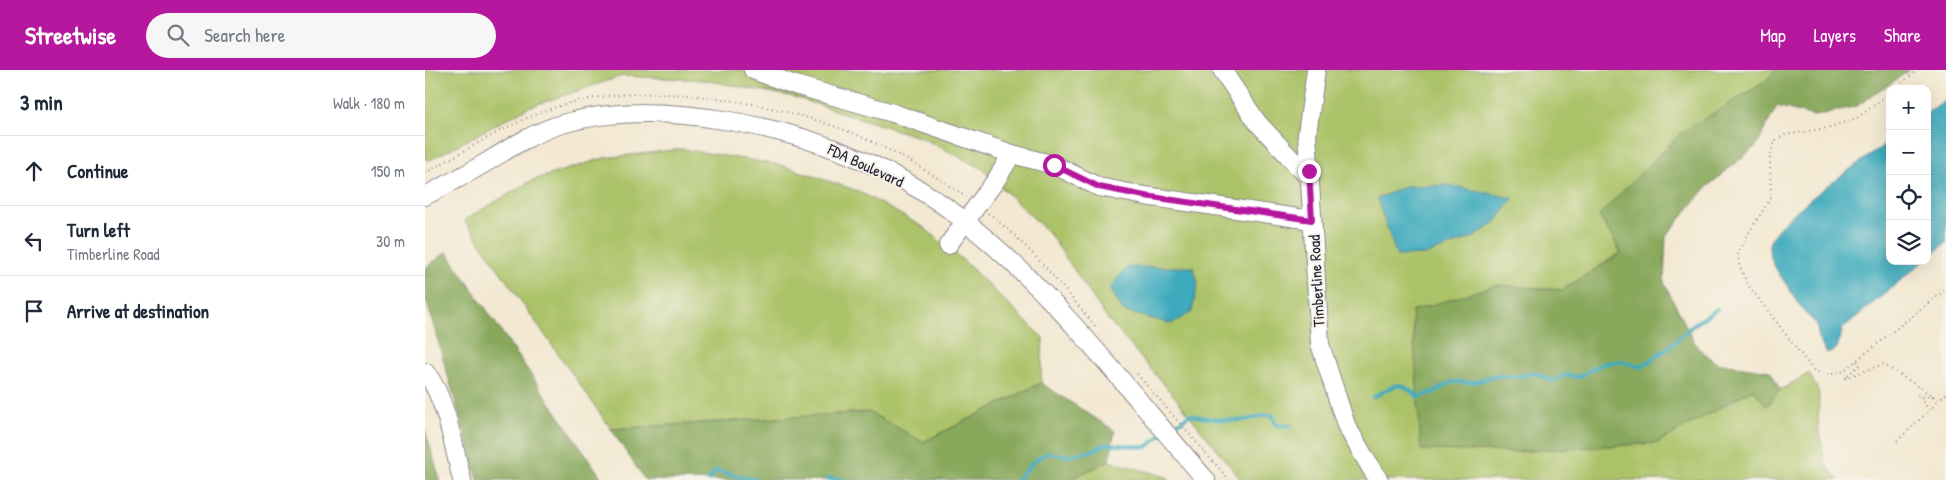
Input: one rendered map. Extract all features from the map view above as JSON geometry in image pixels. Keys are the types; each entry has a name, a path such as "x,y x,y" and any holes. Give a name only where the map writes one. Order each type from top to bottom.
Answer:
{"street":[{"path":"753,70 795,85 893,113 1012,154 1054,165 1099,187 1164,199 1312,220"},
{"path":"1222,70 1257,122 1309,178"},
{"name":"Timberline Road","path":"1316,70 1307,134 1320,344 1346,426 1371,470 1379,480"},
{"name":"FDA Boulevard","path":"425,196 511,147 561,124 621,113 699,116 785,132 824,144 898,178 965,222 994,245 1044,294 1121,380 1205,480"},
{"path":"948,245 996,180 1012,154"},
{"path":"425,372 435,387 443,410 462,480"}],"path":[{"path":"1899,85 1918,70"},
{"path":"425,173 518,122 554,107 590,98 614,95 664,94 711,98 771,108 825,124 874,143 945,182 1012,231 1100,331"},
{"path":"1886,96 1857,118 1827,128 1785,135 1776,140 1770,158 1771,198 1746,237 1739,254 1739,265 1748,285 1814,371 1822,374 1842,372 1946,289"},
{"path":"1857,361 1860,365 1845,377 1847,378 1883,364 1939,400"},
{"path":"1132,368 1229,480"},
{"path":"1897,441 1946,394"},
{"path":"1930,410 1917,395 1933,396"}],"green space":[{"path":"425,70 1776,70 1763,83 1599,215 1621,253 1562,290 1497,285 1421,449 1515,452 1657,443 1753,389 1767,406 1780,390 1809,373 1819,393 1818,426 1826,465 1838,480 1241,480 1174,396 1106,317 1049,233 981,168 924,139 794,97 704,80 622,76 529,107 428,161 425,158"},
{"path":"1776,70 1910,70 1857,106 1814,116 1777,106 1756,146 1707,187 1666,236 1664,283 1697,347 1716,363 1770,371 1780,390 1767,406 1753,389 1657,443 1515,452 1421,450 1412,311 1497,285 1562,290 1621,253 1599,215 1681,133 1763,83"},
{"path":"682,149 781,165 858,191 923,227 964,261 1043,338 1041,383 923,442 869,412 611,429 464,220 533,180 604,158"},
{"path":"447,252 603,480 478,480 425,296 425,268"},
{"path":"1041,383 1115,431 1109,461 1068,480 645,480 611,429 869,412 923,442"},
{"path":"425,429 440,480 425,480"},
{"path":"1109,461 1167,477 1170,480 1068,480"}],"water":[{"path":"1946,99 1946,243 1931,255 1931,130 1931,110"},
{"path":"1886,144 1886,265 1919,265 1843,328 1837,348 1833,352 1827,353 1820,343 1816,323 1801,306 1775,267 1770,256 1769,245 1785,221 1842,175"},
{"path":"1448,185 1513,198 1496,222 1474,237 1425,255 1397,256 1377,199 1405,186"},
{"path":"1127,267 1193,267 1198,283 1192,312 1171,324 1123,311 1110,288"}],"waterway":[{"path":"1373,397 1396,385 1405,387 1418,397 1434,392 1452,382 1476,382 1493,376 1514,377 1535,373 1551,381 1566,375 1578,377 1602,364 1620,361 1641,367 1667,349 1693,325 1717,309"},
{"path":"1170,429 1189,415 1231,420 1245,420 1272,415 1276,425 1291,426"},
{"path":"1017,480 1035,460 1048,453 1068,456 1091,451 1107,444 1147,447 1162,434"},
{"path":"709,480 715,471 756,480"},
{"path":"829,480 829,478 844,480"}],"route":[{"path":"1054,165 1099,187 1202,205 1283,214 1312,220 1309,171"}]}
